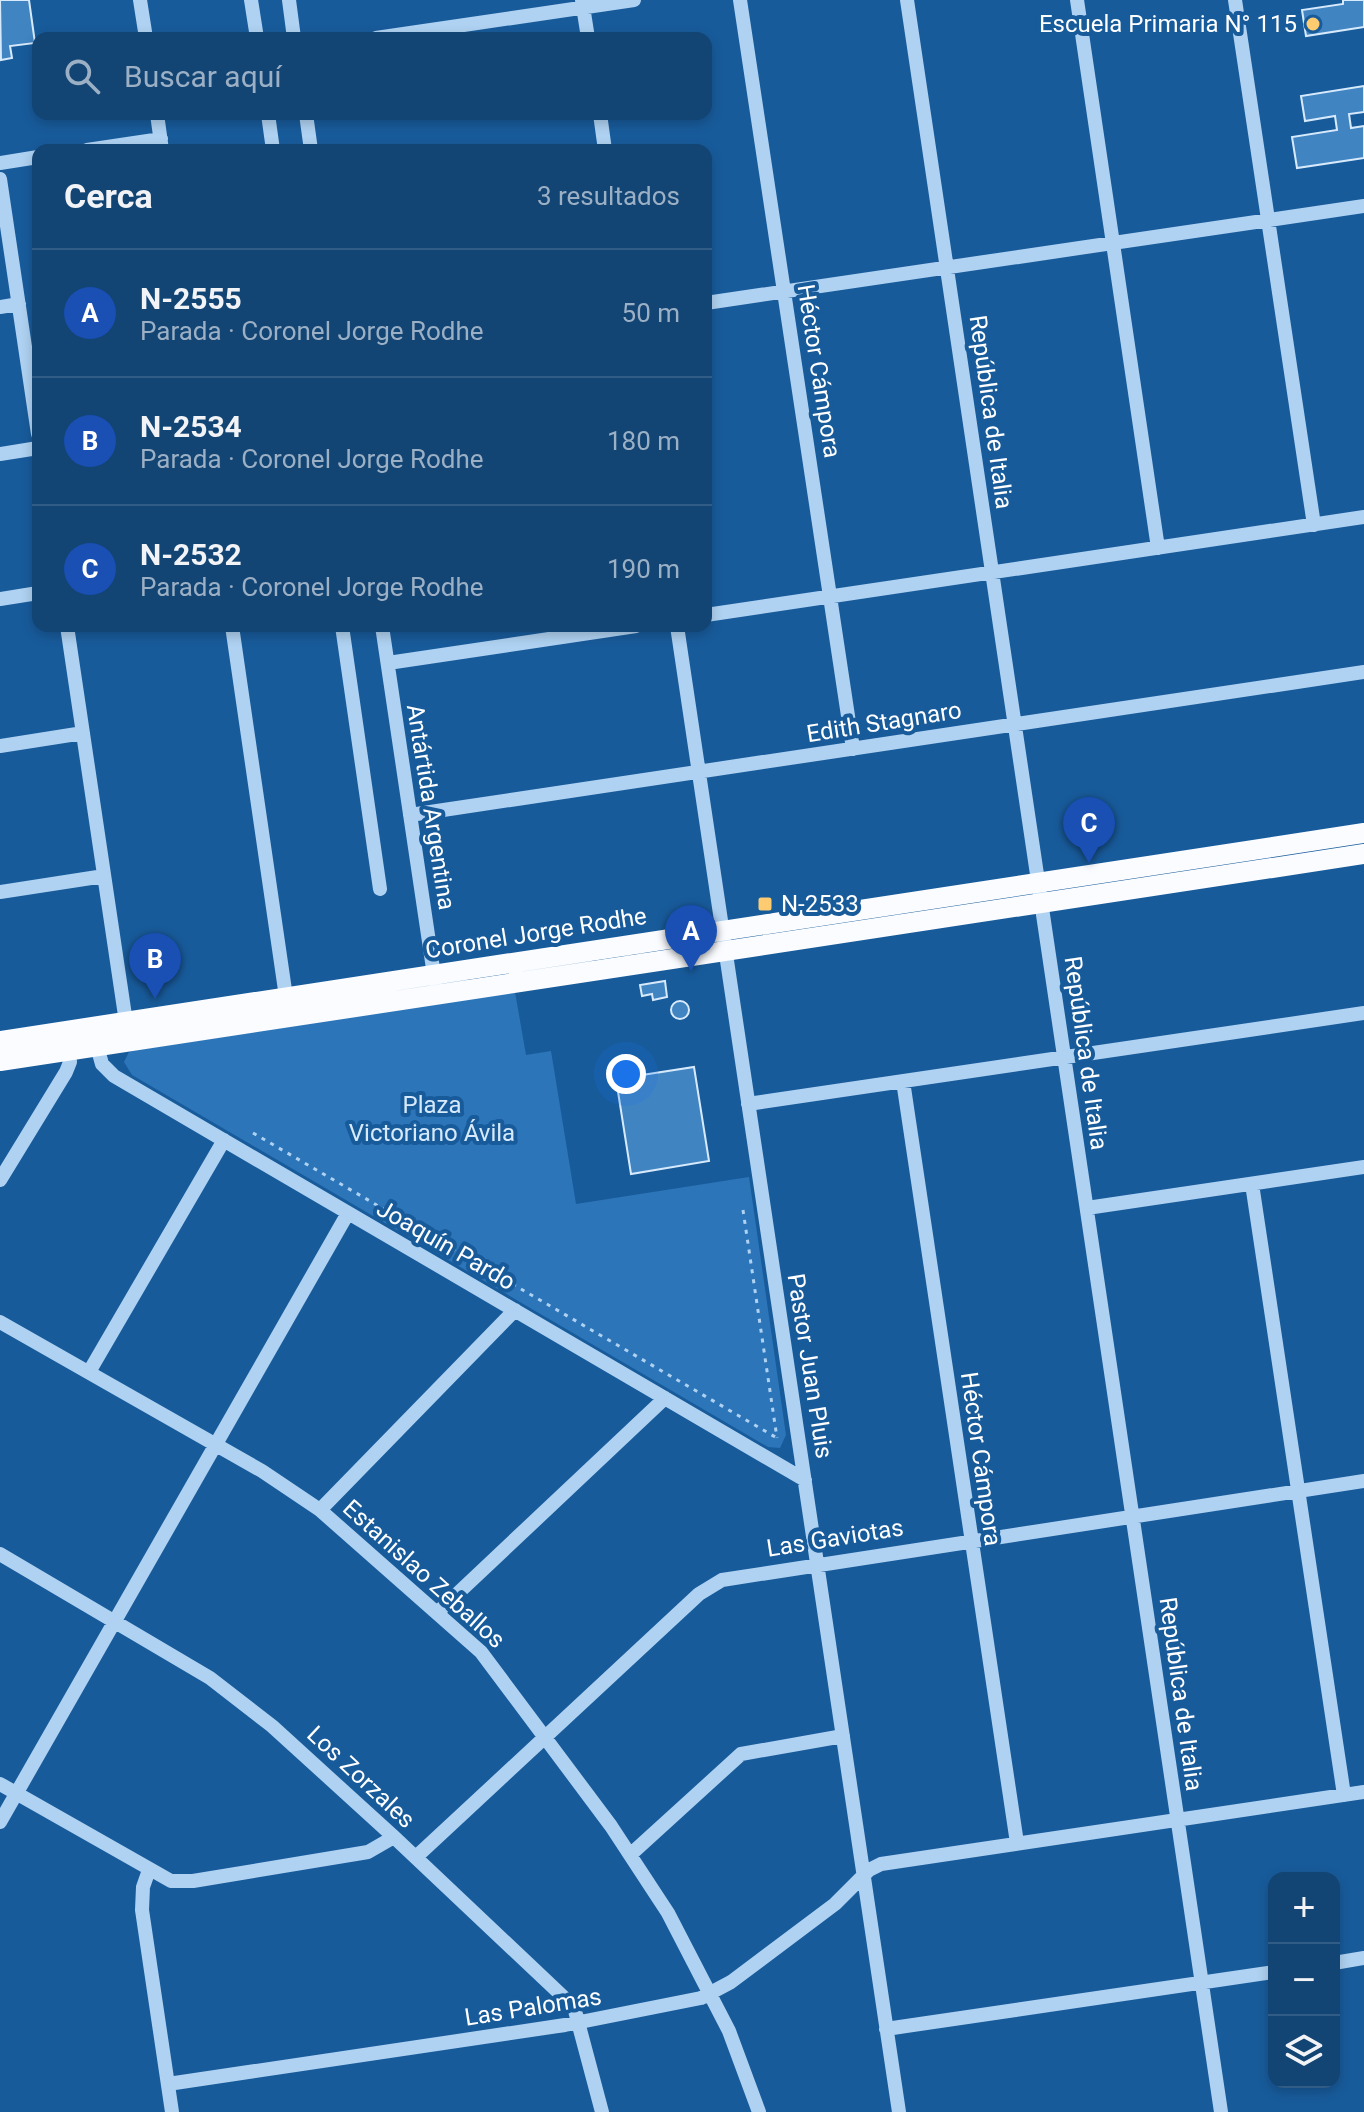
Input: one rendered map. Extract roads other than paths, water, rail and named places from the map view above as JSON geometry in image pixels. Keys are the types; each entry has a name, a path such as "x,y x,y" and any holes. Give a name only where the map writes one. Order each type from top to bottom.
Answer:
{"main road":[{"name":"Coronel Jorge Rodhe","path":"0,1041 68,1040 127,1032 1040,892 1364,833"},
{"name":"Coronel Jorge Rodhe","path":"1040,892 1364,854"},
{"name":"Coronel Jorge Rodhe","path":"127,1032 286,997 436,984"},
{"name":"Coronel Jorge Rodhe","path":"0,1061 68,1040"}],"street":[{"path":"140,0 145,32"},
{"path":"251,0 256,32"},
{"path":"289,0 293,32"},
{"path":"413,32 583,4 634,0"},
{"name":"Héctor Cámpora","path":"740,0 853,749"},
{"name":"República de Italia","path":"907,0 1221,2112"},
{"path":"1077,0 1158,548"},
{"path":"1235,0 1314,525"},
{"path":"583,4 587,32"},
{"path":"158,120 161,144"},
{"path":"269,120 272,144"},
{"path":"307,120 310,144"},
{"path":"601,120 604,144"},
{"path":"0,163 32,158"},
{"path":"0,179 32,393"},
{"path":"712,302 1364,206"},
{"path":"0,307 19,304"},
{"path":"0,454 32,449"},
{"path":"712,614 1364,517"},
{"path":"0,599 32,594"},
{"path":"68,632 127,1032"},
{"path":"233,632 286,997"},
{"path":"343,632 380,889"},
{"name":"Antártida Argentina","path":"383,632 436,984"},
{"path":"388,663 596,632"},
{"name":"Pastor Juan Pluis","path":"678,632 899,2112"},
{"name":"Edith Stagnaro","path":"410,815 1364,672"},
{"path":"0,746 83,733"},
{"path":"0,892 104,876"},
{"path":"748,1104 1364,1013"},
{"name":"Joaquín Pardo","path":"94,1036 102,1064 110,1073 805,1480"},
{"path":"0,1180 66,1072 68,1040"},
{"name":"Héctor Cámpora","path":"903,1081 1017,1843"},
{"path":"89,1372 224,1140"},
{"path":"1087,1208 1364,1167"},
{"path":"1252,1184 1344,1795"},
{"path":"0,1822 348,1213"},
{"path":"320,1510 515,1310"},
{"name":"Estanislao Zeballos","path":"0,1322 215,1445 320,1510 439,1611 481,1652 630,1855 712,1994 759,2112"},
{"path":"439,1611 665,1398"},
{"name":"Las Gaviotas","path":"416,1857 710,1586 736,1575 1364,1481"},
{"name":"Los Zorzales","path":"0,1554 179,1657 242,1701 416,1857 559,1990 581,2022 602,2112"},
{"path":"630,1855 741,1754 843,1736"},
{"path":"0,1784 171,1881 193,1881 368,1852 394,1837"},
{"path":"863,1874 881,1864 1364,1792"},
{"path":"149,1870 143,1887 142,1910 172,2112"},
{"name":"Las Palomas","path":"168,2084 581,2022 712,1994 835,1904 863,1874"},
{"path":"1340,1962 1364,1958"},
{"path":"886,2029 1268,1973"}],"place":[{"name":"Escuela Primaria N° 115","path":"1313,24"},
{"name":"N-2532","path":"1089,863"},
{"name":"N-2533","path":"765,904"},
{"name":"N-2555","path":"691,971"},
{"name":"N-2534","path":"155,999"}],"park label":[{"name":"Plaza Victoriano Ávila","path":"432,1119"}]}
